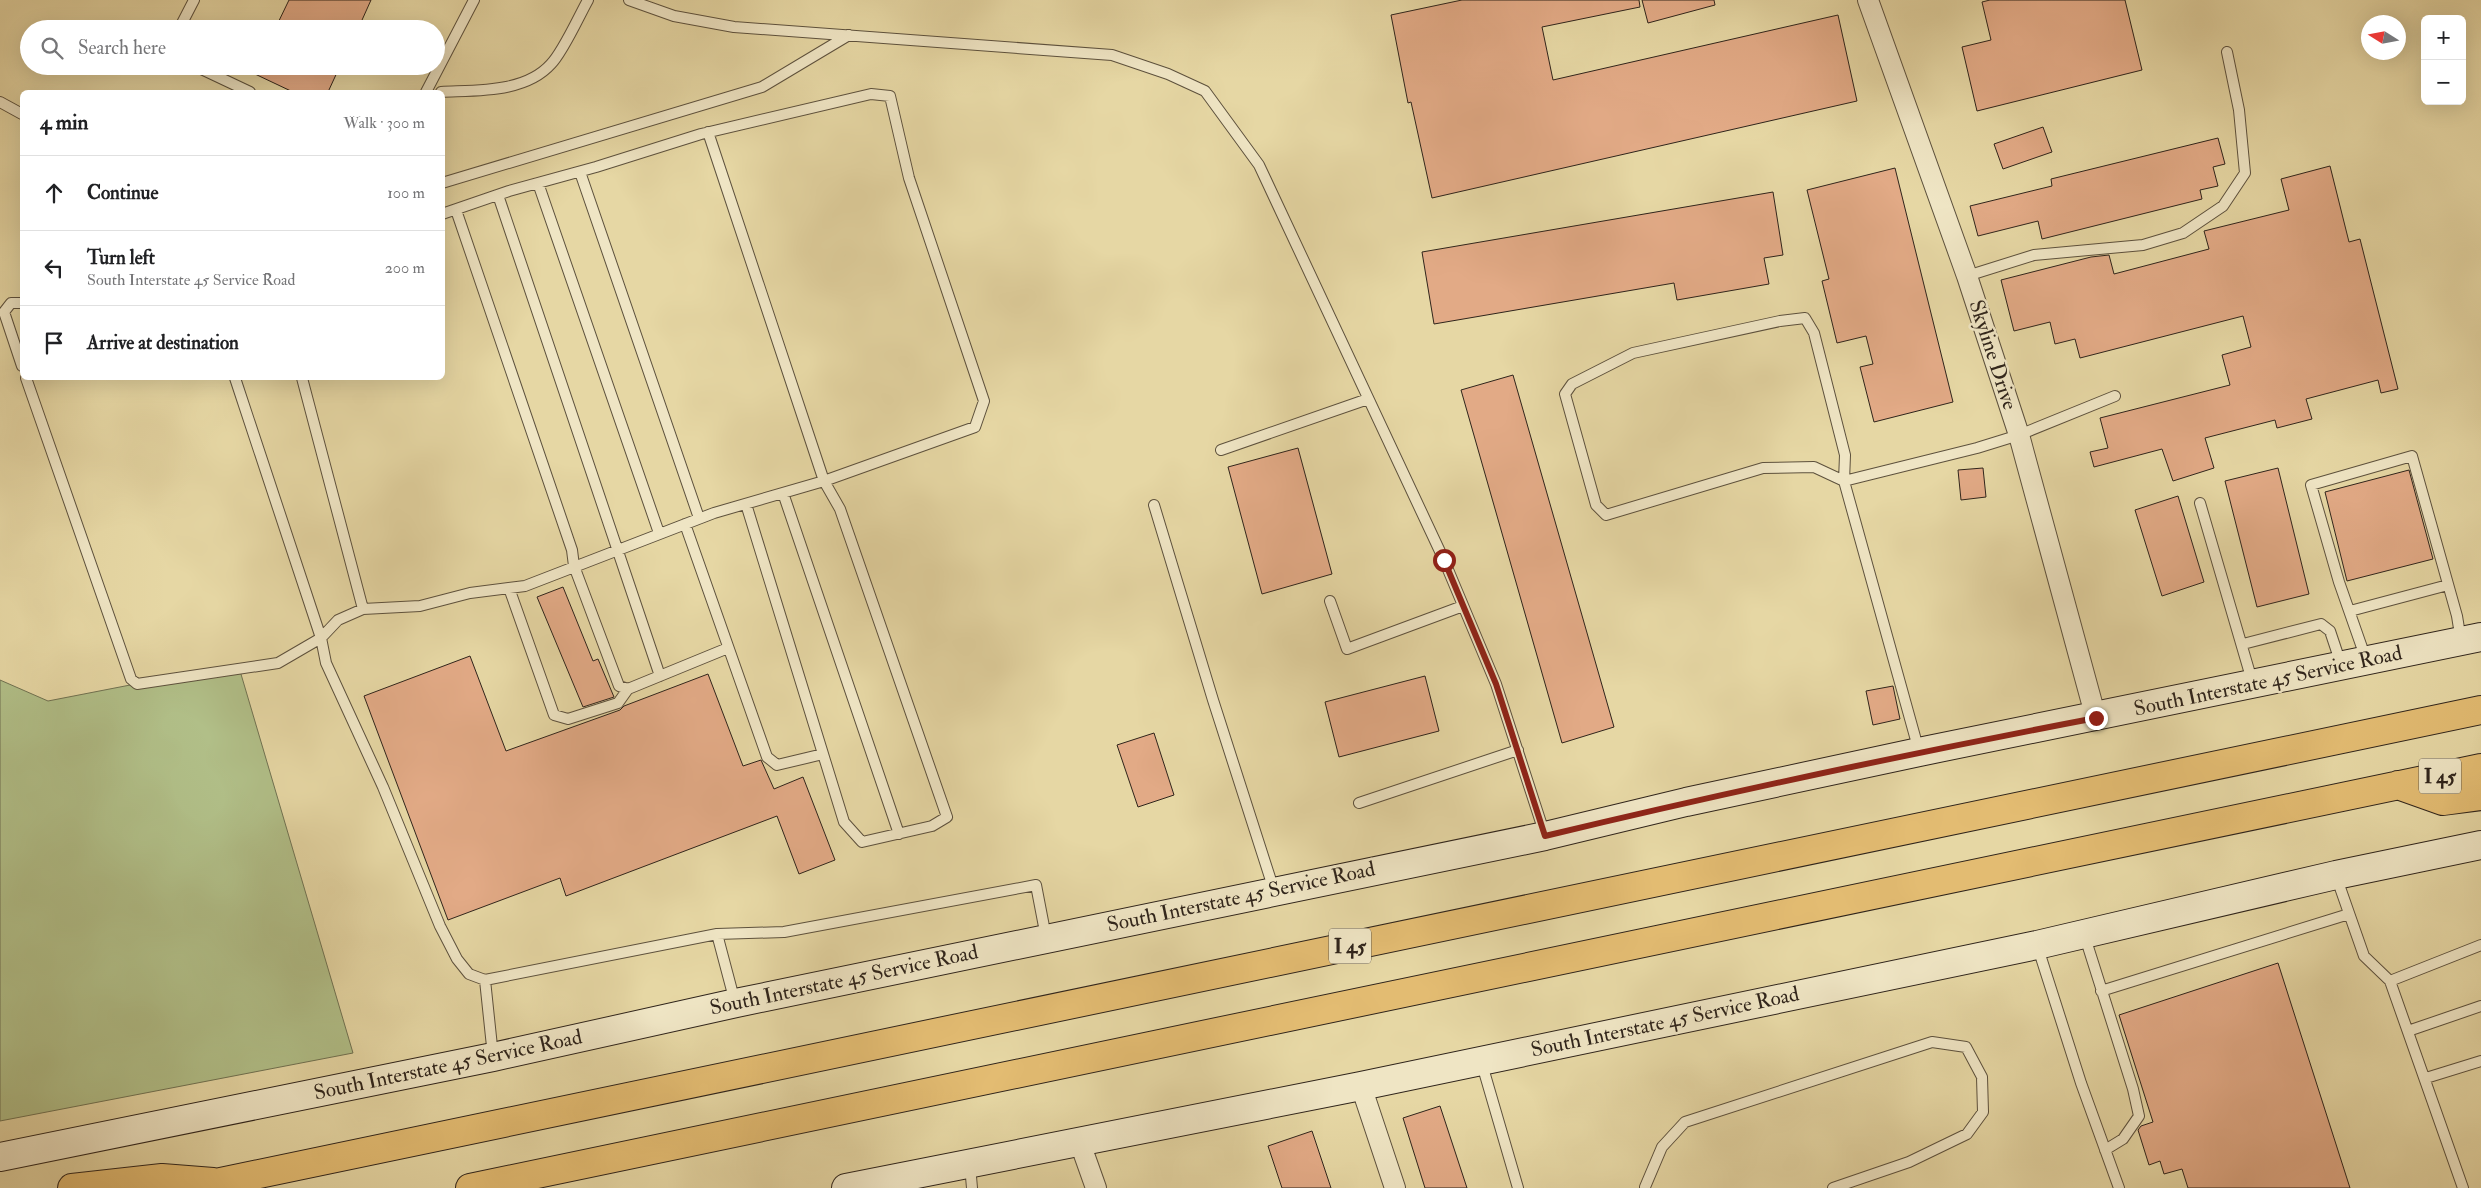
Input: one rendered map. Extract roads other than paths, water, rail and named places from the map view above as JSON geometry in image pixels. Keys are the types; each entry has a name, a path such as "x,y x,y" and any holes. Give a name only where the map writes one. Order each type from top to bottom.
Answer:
{"highway":[{"name":"I 45","path":"192,1188 2481,710"},
{"name":"I 45","path":"470,1188 2481,768"},
{"path":"2398,785 2443,801 2481,796"},
{"path":"72,1188 162,1178 219,1182"}],"main road":[{"name":"South Interstate 45 Service Road","path":"0,1157 493,1057 736,1003 1274,890 1545,836 1686,802 1919,752 2096,718 2354,662 2471,639"},
{"name":"South Interstate 45 Service Road","path":"846,1188 971,1176 1080,1143 2037,945 2336,875 2481,845"}],"street":[{"name":"Skyline Drive","path":"1868,0 1966,276 2019,435 2096,718"},
{"path":"1361,1086 1395,1188"},
{"path":"1080,1143 1096,1188"}],"lane":[{"path":"184,20 194,0"},
{"path":"445,56 474,0"},
{"path":"445,92 504,87 526,81 551,64 588,0"},
{"path":"629,0 674,16 734,27 1112,55 1168,74 1205,91 1259,165 1463,606 1496,684 1545,836"},
{"path":"445,182 762,87 849,35"},
{"path":"1966,276 2034,255 2143,245 2182,233 2224,206 2245,173 2239,110 2227,52"},
{"path":"215,75 246,90"},
{"path":"427,90 435,75"},
{"path":"27,380 131,679 137,684 278,663 322,638 338,620 363,609 420,606 470,593 525,586 699,518 824,481 975,427 984,401 909,178 890,96 871,94 708,132 580,172 498,195 445,213"},
{"path":"0,102 20,113"},
{"path":"708,132 824,481 840,509 947,817 932,826 862,842 844,822 746,504"},
{"path":"580,172 699,518"},
{"path":"538,183 659,533"},
{"path":"498,195 660,676"},
{"path":"456,210 572,550 574,566 619,686 628,690"},
{"path":"20,303 11,303 4,312 20,360"},
{"path":"1919,752 1844,481 1845,455 1814,332 1805,318 1633,353 1572,384 1565,394 1596,505 1606,514 1763,468 1814,467 1844,481 1977,448 2019,435 2115,396"},
{"path":"236,380 322,638 326,663 383,787 440,926 457,959 470,974 485,980 717,934 784,932 1036,885 1046,938"},
{"path":"303,380 363,609"},
{"path":"1220,450 1368,399"},
{"path":"2354,662 2350,611 2311,485 2412,456 2448,585 2471,639"},
{"path":"783,493 899,834"},
{"path":"2200,503 2254,685"},
{"path":"1154,505 1213,700 1274,890"},
{"path":"684,524 767,757 777,765 824,754"},
{"path":"2350,611 2448,585"},
{"path":"509,588 554,715 568,719 618,703 628,690 728,648"},
{"path":"1330,601 1347,649 1463,606"},
{"path":"2243,644 2321,624 2330,631 2354,662"},
{"path":"1359,803 1518,750"},
{"path":"2336,875 2364,956 2390,981 2426,1078 2463,1188"},
{"path":"2101,991 2349,914"},
{"path":"717,934 736,1003"},
{"path":"2084,934 2133,1089 2138,1116 2123,1139 2105,1150"},
{"path":"2037,945 2119,1188"},
{"path":"2390,981 2481,945"},
{"path":"485,980 493,1057"},
{"path":"2408,1031 2481,1006"},
{"path":"1646,1188 1662,1148 1685,1122 1932,1042 1966,1047 1982,1077 1983,1112 1968,1134 1909,1162 1834,1188"},
{"path":"1481,1060 1518,1188"},
{"path":"2426,1078 2481,1061"}]}
